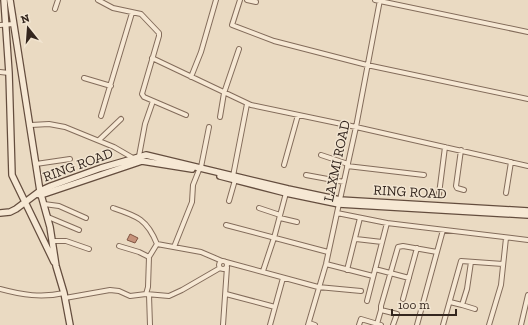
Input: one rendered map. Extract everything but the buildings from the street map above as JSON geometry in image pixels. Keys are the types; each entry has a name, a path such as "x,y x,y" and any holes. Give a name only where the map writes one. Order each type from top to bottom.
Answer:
{"street":[{"path":"4,0 3,25 9,73 10,169 24,204 56,266"},
{"path":"10,0 31,125 40,193 48,217 56,266 65,296 70,325"},
{"path":"55,9 58,0"},
{"path":"98,0 113,8 141,14 158,33 159,36 142,94 144,97 186,115"},
{"path":"191,78 201,52 216,0"},
{"path":"240,0 232,25 274,41 367,65 528,99"},
{"path":"247,0 256,2"},
{"path":"378,0 528,32"},
{"name":"LAXMI ROAD","path":"309,324 318,286 326,264 338,213 339,202 356,127 378,0"},
{"path":"101,116 132,13"},
{"path":"3,25 14,24"},
{"path":"220,117 224,93 239,49"},
{"path":"152,58 247,104 528,166"},
{"path":"0,72 9,73"},
{"path":"84,78 111,86"},
{"path":"139,156 153,101"},
{"path":"229,201 247,104"},
{"path":"284,165 298,115"},
{"path":"99,140 121,119"},
{"path":"31,125 56,124 114,146 133,158"},
{"path":"174,247 192,202 193,185 200,169 209,127"},
{"path":"439,194 445,147"},
{"path":"461,150 456,186 457,188 464,190"},
{"path":"321,155 348,165 424,175"},
{"name":"RING ROAD","path":"40,193 81,175 139,156 153,156 286,193 339,202 528,215"},
{"path":"36,164 70,159"},
{"name":"RING ROAD","path":"40,193 142,160 200,169"},
{"path":"506,193 511,162"},
{"path":"306,175 344,182"},
{"name":"RING ROAD","path":"234,178 339,202 528,211"},
{"path":"0,213 10,212 40,193"},
{"path":"263,271 274,238 286,193"},
{"path":"44,204 59,206 86,218"},
{"path":"113,208 135,216 146,224 151,230 157,244"},
{"path":"259,208 297,222"},
{"path":"338,213 387,223 528,240"},
{"path":"48,217 79,230"},
{"path":"347,270 360,218"},
{"path":"367,301 387,223"},
{"path":"226,225 328,252"},
{"path":"422,325 417,324 443,230"},
{"path":"356,238 382,242"},
{"path":"489,325 501,285 506,238"},
{"path":"53,241 66,241 89,249"},
{"path":"157,244 208,254 224,261 283,278 318,286 361,290"},
{"path":"150,325 148,295 149,257 157,244"},
{"path":"119,246 139,252 149,257"},
{"path":"359,325 361,319 379,324 381,306 398,247 403,246 437,252"},
{"path":"403,299 417,248"},
{"path":"223,325 228,264 224,261"},
{"path":"220,268 220,263 224,261"},
{"path":"443,325 461,261 503,264"},
{"path":"462,305 467,289 471,262"},
{"path":"326,264 373,276"},
{"path":"0,288 16,293 37,296 65,296 110,290 119,291 130,296 163,296 173,295 220,268 225,269 227,267"},
{"path":"375,269 409,278"},
{"path":"270,325 283,278"},
{"path":"226,294 275,307"},
{"path":"521,325 528,295"},
{"path":"450,302 475,309"},
{"path":"381,310 397,314 393,325"},
{"path":"309,324 315,325"}]}
